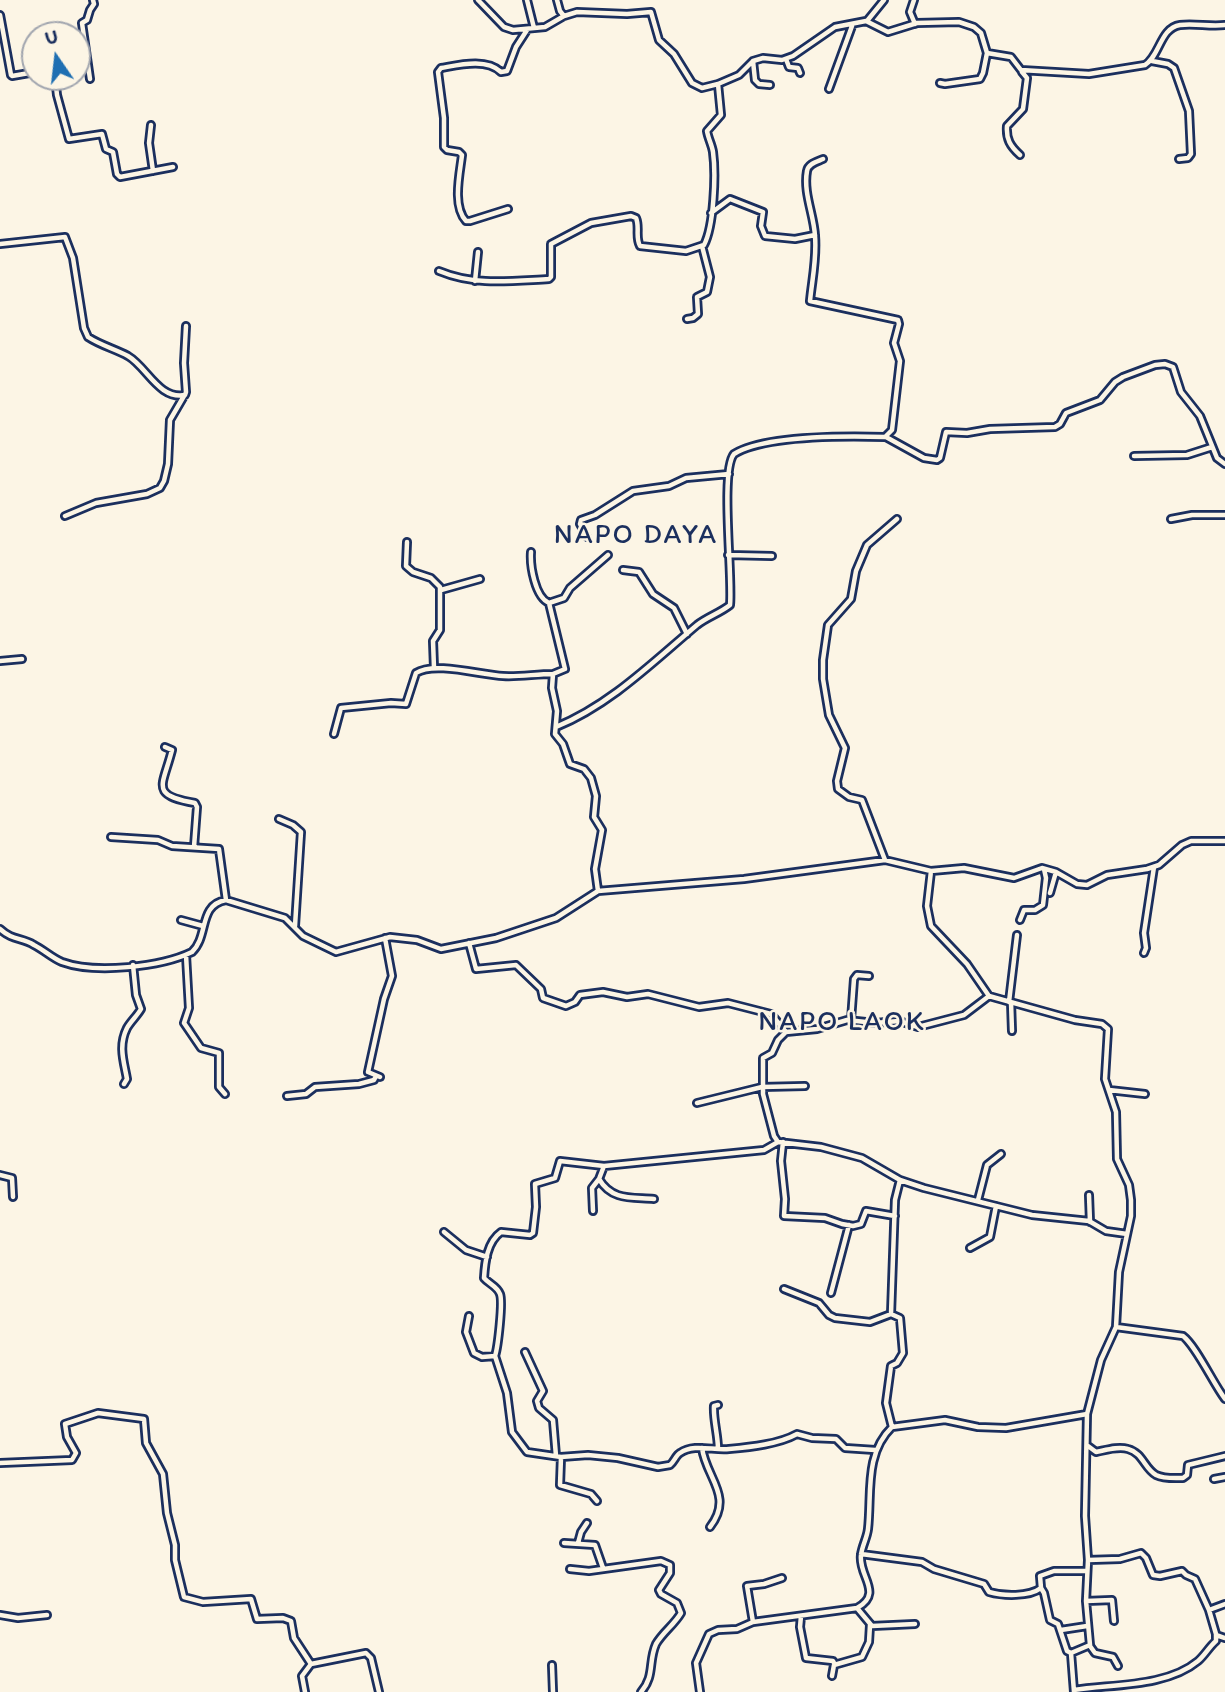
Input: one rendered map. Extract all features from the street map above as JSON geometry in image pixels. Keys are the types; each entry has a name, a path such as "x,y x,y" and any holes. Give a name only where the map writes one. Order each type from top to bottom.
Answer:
{"street":[{"path":"86,21 93,0"},
{"path":"478,0 504,27 513,30 550,25 564,16 582,12 651,12 659,40 674,54 692,83 702,88 718,85 739,75 753,61 763,58 786,59 832,29 867,21 884,0"},
{"path":"508,209 466,221 462,216 456,185 462,155 444,147 444,118 438,72 441,68 464,64 492,65 501,72 507,71 516,47 531,29 527,0"},
{"path":"557,0 564,16"},
{"path":"915,0 910,12 915,24"},
{"path":"0,15 10,75 21,74"},
{"path":"867,21 886,32 915,24 951,21 974,27 984,39 987,53 984,73 979,79 945,85 940,83"},
{"path":"1151,61 1165,35 1176,26 1225,25"},
{"path":"829,89 852,26"},
{"path":"513,30 520,27"},
{"path":"987,53 1011,57 1027,76 1023,109 1007,126 1006,131 1010,144 1020,155"},
{"path":"786,59 789,67 798,68 800,73"},
{"path":"753,61 755,80 759,84 770,85"},
{"path":"1021,70 1089,74 1136,68 1151,61 1168,64 1174,68 1188,107 1191,154 1188,159 1179,159"},
{"path":"687,319 698,314 697,297 707,292 710,281 702,246 708,234 711,214 713,154 707,131 722,116 718,85"},
{"path":"57,91 69,139 101,133 106,149 113,152 120,177 173,167"},
{"path":"151,125 149,143 153,171"},
{"path":"823,159 807,168 807,191 815,235 814,281 810,301 896,319 899,322 894,343 900,361 892,428 886,437"},
{"path":"711,214 730,200 763,212 761,226 765,236 794,239 815,235"},
{"path":"439,271 457,278 500,283 549,279 551,244 592,223 631,216 638,222 640,246 682,251 702,246"},
{"path":"0,244 65,237 73,258 84,328 88,337 131,358 169,394 185,395"},
{"path":"475,281 478,252"},
{"path":"65,516 96,503 147,494 160,488 168,464 170,420 185,395 186,326"},
{"path":"556,727 596,707 710,615 730,605 729,474 731,456 746,448 792,439 886,437 924,458 937,460 940,458 946,432 1055,427 1066,413 1100,400 1116,381 1165,364 1173,367 1181,392 1200,416 1217,458 1225,464"},
{"path":"1134,456 1186,455 1212,447"},
{"path":"587,537 580,524 581,520 595,515 625,494 640,489 669,486 686,478 729,474"},
{"path":"1171,519 1192,515 1225,515"},
{"path":"885,860 862,800 849,797 838,789 837,781 845,747 829,715 822,664 828,625 850,598 858,566 867,545 897,519"},
{"path":"407,542 406,566 413,572 431,578 441,590 439,630 433,642 434,668"},
{"path":"334,734 341,708 407,703 417,671 434,668 505,676 564,672 549,603 541,597 533,572 531,552"},
{"path":"549,603 564,598 570,588 608,555"},
{"path":"728,555 772,556"},
{"path":"623,570 639,572 653,594 674,608 687,634"},
{"path":"441,590 480,579"},
{"path":"0,661 22,659"},
{"path":"553,674 552,688 557,712 555,734 563,744 570,764 584,769 596,796 594,817 602,830 595,869 598,891"},
{"path":"165,747 172,750 162,784 165,794 176,800 195,803 197,807 194,847"},
{"path":"279,818 301,832 294,927"},
{"path":"111,837 158,840 172,846 219,849 226,900"},
{"path":"0,929 10,938 32,943 54,958 71,965 106,968 133,965 186,955 198,947 208,910 216,903 226,900 278,915 303,936 336,952 385,937 418,940 441,949 496,938 556,918 598,891 744,878 885,860 932,871 964,868 1014,878 1044,869 1056,872 1082,886 1111,873 1154,867 1164,862 1185,843 1197,840 1225,841"},
{"path":"1144,953 1144,933 1154,867"},
{"path":"1020,920 1024,911 1035,910 1043,905 1046,878 1044,869"},
{"path":"932,871 927,906 931,926 967,964 989,996 1105,1025 1109,1038 1105,1074 1116,1111 1117,1159 1131,1194 1130,1216 1119,1272 1116,1327 1101,1360 1087,1414 1086,1601 1090,1646 1095,1653 1113,1657 1118,1666"},
{"path":"1050,893 1056,872"},
{"path":"181,919 204,926"},
{"path":"1012,1031 1010,1002 1017,935"},
{"path":"286,1097 306,1094 315,1087 359,1084 378,1077 368,1072 384,999 393,976 385,937"},
{"path":"469,943 475,968 516,965 541,989 543,998 566,1006 575,1002 580,995 603,992 627,997 652,995 699,1007 728,1003 771,1014 786,1032"},
{"path":"186,955 189,1008 184,1023 201,1048 219,1053 219,1087 225,1094"},
{"path":"124,1084 127,1076 122,1064 126,1029 141,1009 136,995 133,965"},
{"path":"850,1020 855,977 869,976"},
{"path":"895,1216 866,1211 861,1224 849,1225 825,1218 783,1216 785,1199 781,1142 772,1131 762,1087 763,1056 772,1053 778,1040 786,1032 817,1029 850,1020 875,1023 899,1021 918,1027 964,1015 989,996"},
{"path":"697,1103 762,1087 805,1086"},
{"path":"1108,1090 1145,1094"},
{"path":"875,1450 845,1448 837,1439 811,1438 800,1434 786,1440 731,1449 702,1448 680,1453 672,1465 659,1467 618,1458 527,1452 512,1432 507,1393 495,1356 499,1344 497,1336 502,1304 498,1290 484,1278 492,1241 501,1232 533,1233 537,1207 535,1184 555,1178 559,1161 604,1166 764,1150 781,1142 821,1147 856,1156 900,1180 924,1188 1032,1214 1090,1222 1106,1231 1127,1234"},
{"path":"978,1200 987,1165 1001,1154"},
{"path":"593,1211 592,1188 604,1166"},
{"path":"0,1175 12,1178 13,1197"},
{"path":"599,1179 608,1191 616,1196 654,1199"},
{"path":"891,1314 895,1216 900,1180"},
{"path":"1089,1195 1090,1222"},
{"path":"970,1248 990,1237 996,1205"},
{"path":"831,1293 849,1225"},
{"path":"444,1233 466,1250 487,1257"},
{"path":"784,1289 819,1303 835,1318 870,1322 891,1314 900,1318 903,1350 897,1363 890,1367 886,1403 892,1427"},
{"path":"469,1316 466,1332 474,1353 482,1357 495,1356"},
{"path":"1116,1327 1186,1338 1225,1399"},
{"path":"525,1352 543,1391 537,1401 538,1406 553,1420 560,1485 592,1494 597,1501"},
{"path":"718,1405 714,1406 713,1410 718,1427 718,1449"},
{"path":"0,1463 72,1460 76,1453 66,1437 65,1424 98,1413 144,1419 146,1443 163,1474 167,1513 183,1595 187,1599 203,1602 251,1599 257,1619 284,1618 290,1622 294,1639 311,1664"},
{"path":"700,1692 696,1662 709,1634 718,1630 737,1629 752,1622 857,1608 866,1603 869,1594 861,1554 868,1535 870,1479 875,1450 892,1427 950,1420 978,1427 1014,1427 1087,1414"},
{"path":"1088,1445 1096,1452 1122,1448 1131,1450 1138,1453 1153,1473 1169,1478 1183,1478 1187,1475 1188,1465 1225,1456"},
{"path":"702,1448 720,1499 718,1516 710,1527"},
{"path":"1214,1479 1225,1477"},
{"path":"578,1543 580,1532 587,1523"},
{"path":"564,1543 597,1546 603,1568"},
{"path":"861,1554 922,1562 934,1569 984,1584 988,1591 997,1594 1034,1592 1041,1588"},
{"path":"1087,1571 1055,1571 1040,1576 1050,1620 1061,1630 1067,1650 1071,1653 1074,1691 1158,1681 1199,1660 1205,1649 1216,1641 1209,1610 1195,1579 1186,1576 1182,1571 1153,1575 1143,1554 1120,1559 1088,1560"},
{"path":"570,1569 584,1571 661,1561 670,1565 670,1573 659,1590 667,1599 677,1604 680,1616 657,1643 652,1653 650,1680 641,1692"},
{"path":"752,1622 747,1586 782,1578"},
{"path":"1086,1601 1112,1600 1114,1621"},
{"path":"1209,1610 1225,1604"},
{"path":"835,1665 862,1657 869,1642 870,1625 857,1608"},
{"path":"0,1615 18,1618 47,1615"},
{"path":"801,1616 800,1626 806,1658 833,1661 835,1665"},
{"path":"870,1625 915,1624"},
{"path":"1061,1630 1087,1626"},
{"path":"1216,1635 1225,1638"},
{"path":"1071,1653 1090,1646"},
{"path":"305,1692 302,1676 311,1664 366,1653 371,1658 379,1692"},
{"path":"552,1665 553,1692"},
{"path":"832,1676 835,1665"},
{"path":"1110,1685 1112,1692"}],"district":[{"name":"NAPO DAYA","path":"636,536"},
{"name":"NAPO LAOK","path":"842,1023"}]}
